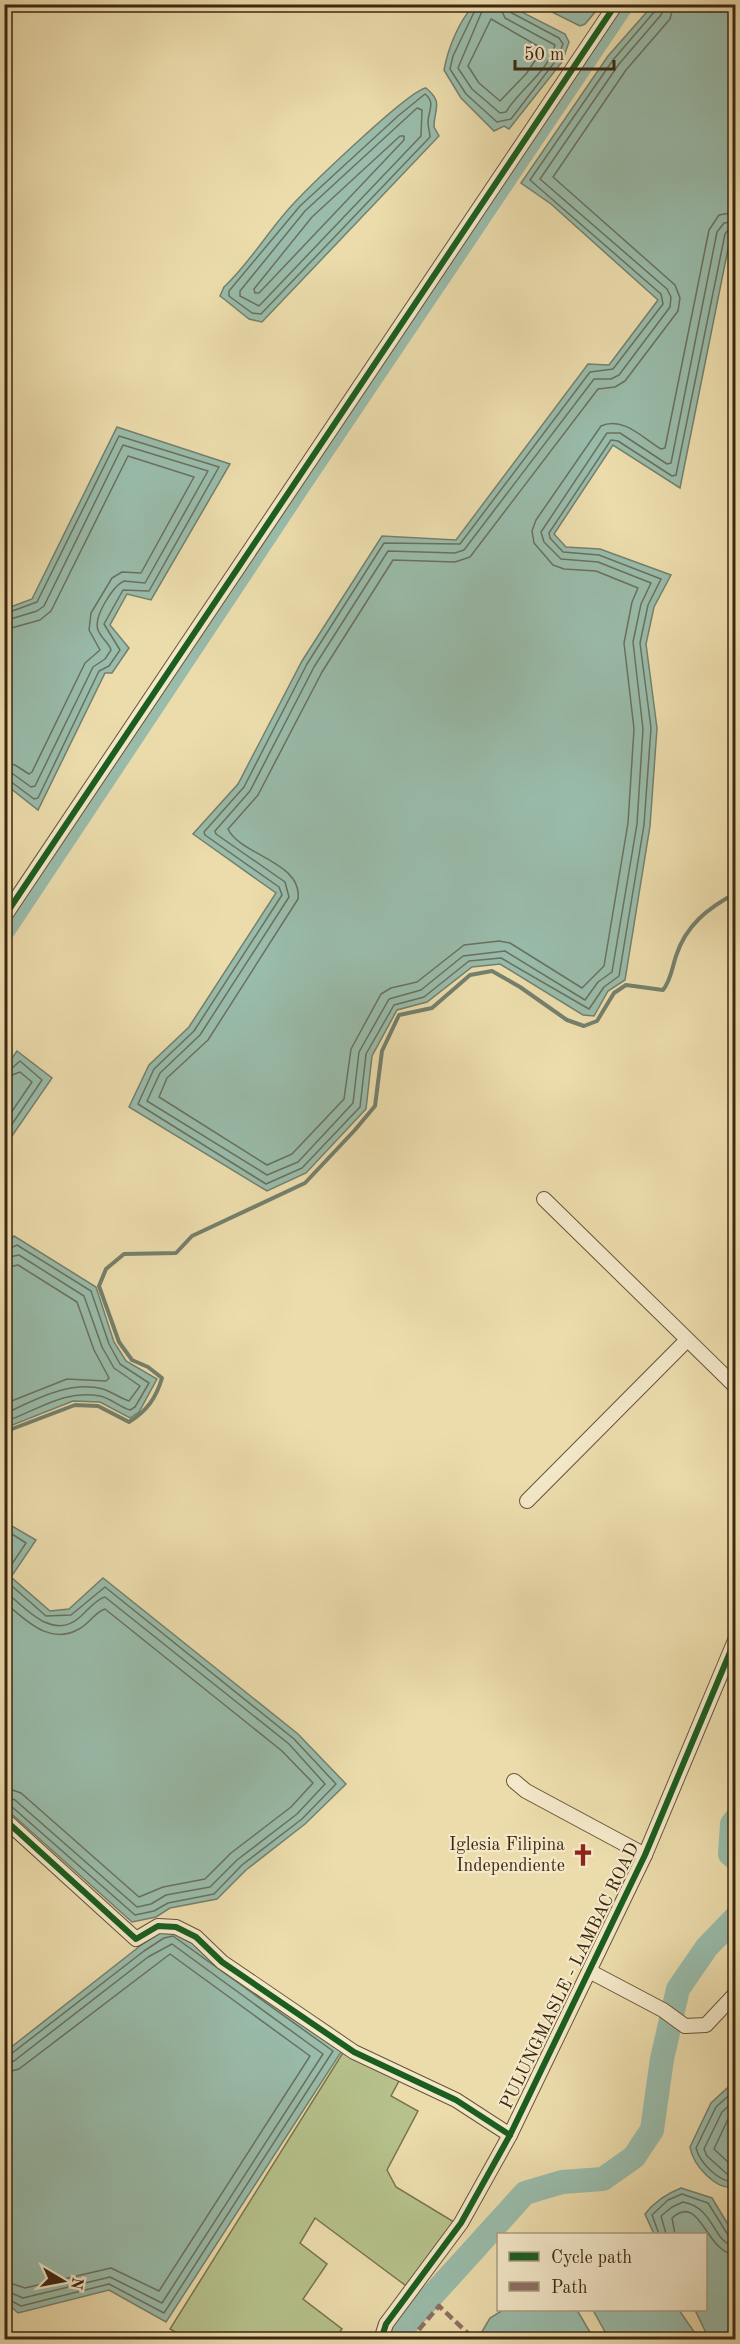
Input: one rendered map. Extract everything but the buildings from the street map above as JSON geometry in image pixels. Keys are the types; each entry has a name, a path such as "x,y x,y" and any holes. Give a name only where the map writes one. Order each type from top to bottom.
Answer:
{"street":[{"path":"4,917 616,4"},
{"path":"544,1199 735,1388"},
{"path":"527,1501 686,1341"},
{"name":"PULUNGMASLE - LAMBAC ROAD","path":"381,2340 386,2324 461,2223 510,2135 591,1972 645,1855 735,1638"},
{"path":"514,1781 526,1791 645,1855"},
{"path":"4,1819 136,1939 158,1926 176,1927 196,1937 222,1962 354,2052 456,2100 510,2135"},
{"path":"591,1972 663,2010 685,2026 706,2025 735,1993"}],"green space":[{"path":"344,2051 400,2079 391,2096 418,2111 387,2170 396,2187 454,2222 409,2288 315,2218 300,2243 327,2264 303,2299 342,2329 335,2339 187,2339 170,2329"}],"water":[{"path":"474,5 508,5 565,34 569,42 562,62 509,129 504,126 494,131 461,98 444,70 455,35"},
{"path":"538,5 601,5 585,24 580,26"},
{"path":"653,5 735,5 736,235 731,234 680,488 613,445 554,534 566,547 600,549 671,575 654,607 646,644 657,728 650,826 625,980 608,991 594,1016 583,1015 500,964 472,967 427,1002 397,1010 372,1056 366,1109 306,1173 267,1191 129,1107 149,1065 189,1027 276,893 193,834 238,784 302,661 382,536 456,540 588,364 609,365 658,300 551,204 521,183 608,56"},
{"path":"426,88 435,98 437,106 434,127 439,136 262,322 249,319 220,296 224,287 305,192 382,120 416,93"},
{"path":"117,427 230,464 151,600 127,594 110,625 129,648 112,673 105,673 38,810 5,784 5,609 32,599"},
{"path":"17,1051 52,1078 5,1146 5,1068"},
{"path":"14,1236 96,1287 114,1342 126,1361 157,1379 139,1412 130,1418 100,1402 73,1401 5,1428 4,1248"},
{"path":"5,1522 36,1540 11,1577 50,1611 69,1609 103,1578 298,1734 346,1784 305,1824 246,1870 217,1899 170,1908 156,1917 132,1922 5,1808"},
{"path":"176,1930 343,2049 166,2322 109,2290 18,2313 5,2301 5,2052 140,1946 162,1931"},
{"path":"735,2081 735,2187 728,2187 720,2185 706,2175 690,2147 711,2103"},
{"path":"681,2188 712,2198 735,2236 735,2339 709,2339 695,2311 707,2311 707,2233 654,2233 645,2214 661,2198"},
{"path":"501,2311 578,2311 594,2339 482,2339 480,2335 490,2318"},
{"path":"594,2311 680,2311 699,2339 609,2339"}],"waterway":[{"path":"4,938 628,4"},
{"path":"4,1432 75,1405 98,1406 129,1422 146,1409 154,1398 162,1378 148,1367 132,1360 119,1342 99,1286 106,1269 124,1254 176,1253 192,1236 305,1183 375,1106 382,1051 399,1015 432,1008 470,975 492,971 520,987 567,1020 584,1026 597,1021 614,993 626,985 663,990 670,978 680,945 692,926 707,911 736,893"},
{"path":"736,1819 732,1824 730,1854 736,1859"},
{"path":"395,2340 410,2320 525,2193 562,2182 603,2179 634,2157 652,2130 662,2059 678,1989 707,1947 736,1917"}],"marked path":[{"path":"410,2340 439,2306 475,2340"}],"cycle path":[{"path":"4,917 616,4"},
{"path":"381,2340 386,2324 461,2223 510,2135 645,1855 736,1638"},
{"path":"4,1819 136,1939 158,1926 176,1927 196,1937 222,1962 354,2052 456,2100 510,2135"}],"place":[{"name":"Iglesia Filipina Independiente","path":"583,1855"}]}
